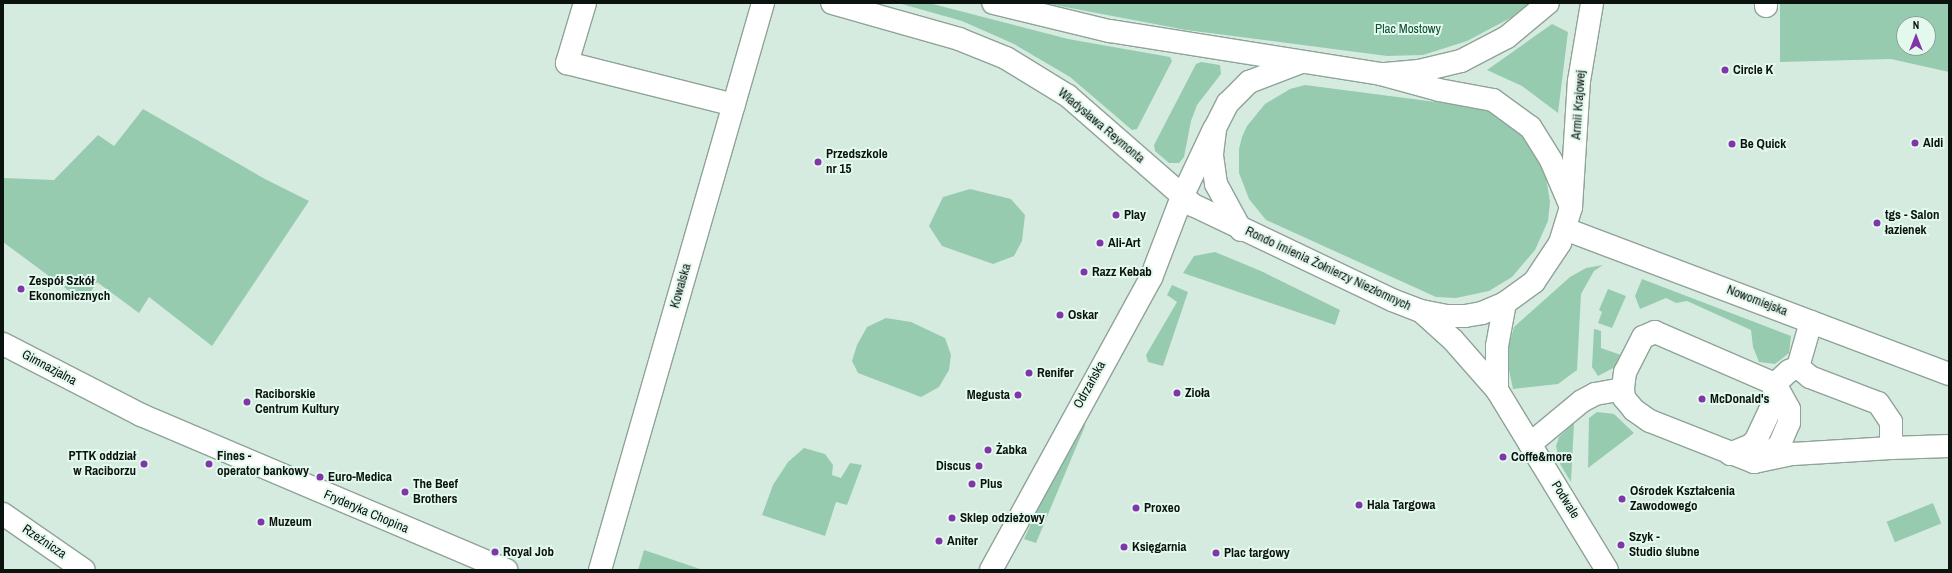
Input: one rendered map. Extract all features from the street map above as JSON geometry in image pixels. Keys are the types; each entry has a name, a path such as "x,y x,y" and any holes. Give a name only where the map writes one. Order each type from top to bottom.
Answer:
{"street":[{"path":"585,3 567,64 734,105"},
{"name":"Kowalska","path":"600,570 763,3"},
{"name":"Władysława Reymonta","path":"832,3 959,39 1006,58 1068,96 1182,197"},
{"path":"993,3 1110,31 1303,61"},
{"path":"1381,74 1419,71 1461,61 1507,37 1548,3"},
{"name":"Armii Krajowej","path":"1571,207 1579,87 1592,3"},
{"name":"Rondo imienia Żołnierzy Niezłomnych","path":"1303,61 1381,74 1439,90 1493,100 1510,110 1530,127 1544,145 1571,207 1566,229 1554,255 1541,274 1528,287 1505,303 1482,313 1464,316 1446,316 1421,311 1392,300 1241,230 1216,184 1212,154 1215,128 1228,103 1249,82 1262,75 1303,61"},
{"path":"1215,128 1182,197 1198,208 1241,230"},
{"name":"Odrzańska","path":"991,570 1151,278 1182,197"},
{"name":"Nowomiejska","path":"1566,229 1949,374"},
{"path":"1496,390 1497,346 1505,303"},
{"name":"Podwale","path":"1421,311 1453,340 1496,390 1607,570"},
{"path":"1730,454 1751,445 1756,440 1772,406 1775,384 1789,371 1798,367 1811,322"},
{"path":"1754,462 1779,446 1789,423 1789,409 1775,384 1655,332 1643,337 1625,372 1623,389 1628,404 1650,421 1730,454 1754,462 1793,454 1949,446"},
{"name":"Gimnazjalna","path":"3,344 95,392"},
{"path":"1798,367 1810,377 1878,403 1891,422 1891,448"},
{"path":"1530,444 1582,401 1595,394 1623,389"},
{"name":"Fryderyka Chopina","path":"95,392 170,428 507,570"},
{"name":"Rzeźnicza","path":"3,514 84,570"}],"green space":[{"path":"898,3 929,3 1068,39 1170,57 1172,61 1137,129 1132,130 1070,77 1014,44 962,21"},
{"name":"Plac Mostowy","path":"1044,3 1530,3 1518,14 1467,41 1423,55 1387,56 1186,30"},
{"path":"1780,3 1949,3 1949,72 1891,59 1780,62"},
{"path":"1552,24 1568,32 1558,113 1522,86 1487,70"},
{"path":"1201,62 1220,65 1221,74 1197,105 1191,121 1184,157 1179,163 1169,163 1155,151 1154,145 1196,64"},
{"path":"1305,85 1482,108 1494,114 1523,135 1539,160 1546,177 1550,202 1548,221 1535,250 1512,277 1489,291 1456,298 1436,297 1266,220 1249,199 1239,173 1239,149 1242,137 1247,126 1265,104 1290,89"},
{"path":"143,109 265,179 309,201 212,346 149,297 139,313 97,282 84,302 3,242 3,178 54,180 98,135 114,146"},
{"path":"970,189 1011,199 1025,215 1022,241 1014,256 993,264 942,246 929,226 943,197"},
{"path":"1215,252 1261,271 1340,310 1335,325 1183,273 1194,256"},
{"path":"1603,265 1594,271 1581,294 1577,370 1558,384 1513,389 1506,356 1514,327 1570,277 1586,268"},
{"path":"1642,279 1791,336 1789,353 1775,364 1759,362 1753,347 1751,330 1687,301 1676,303 1666,298 1640,309 1635,296"},
{"path":"1172,285 1188,292 1163,366 1148,362 1146,355 1177,302 1167,295"},
{"path":"1608,289 1626,296 1612,328 1598,323 1602,312 1599,310"},
{"path":"886,318 911,322 945,338 951,355 949,370 939,387 921,397 858,373 852,361 857,345 867,327"},
{"path":"1594,329 1601,331 1601,348 1624,356 1617,366 1598,376 1592,367"},
{"path":"1597,412 1614,414 1634,433 1588,468 1589,418"},
{"path":"1084,421 1085,426 1036,543 1024,539 1077,422"},
{"path":"1574,423 1571,482 1560,464 1556,446 1559,437"},
{"path":"804,448 825,454 833,465 832,475 841,478 850,463 862,465 847,505 836,502 825,536 762,515 773,485 788,462"},
{"path":"1933,503 1941,523 1895,542 1887,522"},
{"path":"644,550 703,570 638,570"}],"place":[{"name":"Circle K","path":"1725,70"},
{"name":"Aldi","path":"1915,143"},
{"name":"Be Quick","path":"1732,144"},
{"name":"Przedszkole nr 15","path":"818,162"},
{"name":"Play","path":"1116,215"},
{"name":"tgs - Salon łazienek","path":"1877,223"},
{"name":"Ali-Art","path":"1100,243"},
{"name":"Razz Kebab","path":"1084,272"},
{"name":"Zespół Szkół Ekonomicznych","path":"21,289"},
{"name":"Oskar","path":"1060,315"},
{"name":"Renifer","path":"1029,373"},
{"name":"Zioła","path":"1177,393"},
{"name":"Megusta","path":"1018,395"},
{"name":"McDonald's","path":"1702,399"},
{"name":"Raciborskie Centrum Kultury","path":"247,402"},
{"name":"Żabka","path":"988,450"},
{"name":"Coffe&more","path":"1503,457"},
{"name":"PTTK oddział w Raciborzu","path":"144,464"},
{"name":"Fines - operator bankowy","path":"209,464"},
{"name":"Discus","path":"979,466"},
{"name":"Euro-Medica","path":"320,477"},
{"name":"Plus","path":"972,484"},
{"name":"The Beef Brothers","path":"405,492"},
{"name":"Ośrodek Kształcenia Zawodowego","path":"1622,499"},
{"name":"Hala Targowa","path":"1359,505"},
{"name":"Proxeo","path":"1136,508"},
{"name":"Sklep odzieżowy","path":"952,518"},
{"name":"Muzeum","path":"261,522"},
{"name":"Aniter","path":"939,541"},
{"name":"Szyk - Studio ślubne","path":"1621,545"},
{"name":"Księgarnia","path":"1124,547"},
{"name":"Royal Job","path":"495,552"},
{"name":"Plac targowy","path":"1216,553"}]}
